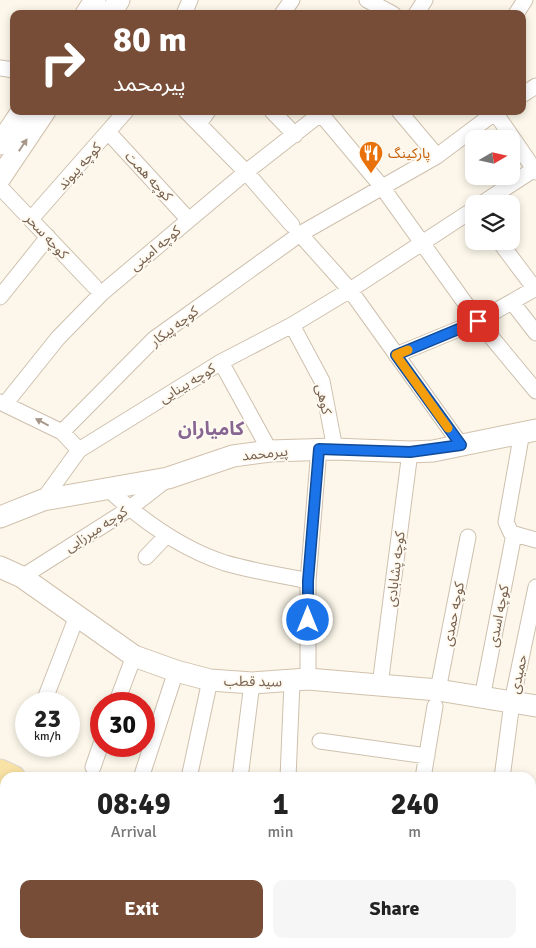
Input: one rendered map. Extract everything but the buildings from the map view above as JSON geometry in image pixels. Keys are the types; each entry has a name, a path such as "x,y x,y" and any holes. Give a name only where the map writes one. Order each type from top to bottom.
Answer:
{"street":[{"path":"367,0 386,10"},
{"path":"0,144 19,115"},
{"path":"0,178 42,115"},
{"name":"کوچه پیوند","path":"31,219 123,115"},
{"path":"276,115 295,135"},
{"name":"کوچه امینی","path":"2,403 58,338 102,293 246,172 320,115"},
{"path":"325,115 382,187 478,321 536,391"},
{"path":"402,115 437,156"},
{"name":"کوچه پیکار","path":"62,432 154,339 296,229 382,187 437,156 491,115"},
{"path":"495,195 535,170 497,115"},
{"path":"203,117 246,172 350,290 461,445"},
{"name":"کوچه همت","path":"109,133 189,220"},
{"name":"کوچه سحر","path":"0,187 94,286"},
{"name":"کوچه بینایی","path":"43,500 79,450 221,362 292,325 350,290 465,215"},
{"path":"0,296 48,237"},
{"path":"396,355 478,321 535,289 506,250"},
{"path":"512,302 536,333"},
{"name":"کوهی","path":"289,772 300,680 308,581 327,449 322,381 292,325"},
{"path":"221,362 270,451"},
{"path":"2,403 62,432 79,450"},
{"path":"529,431 506,517 508,529 514,534 536,540"},
{"name":"پیرمحمد","path":"0,517 43,500 106,487 168,478 233,456 270,451 327,449 410,452 461,445 529,431"},
{"name":"کوچه پشابادی","path":"380,685 410,452"},
{"name":"کوچه میرزایی","path":"22,576 130,508 168,478"},
{"path":"106,487 166,536 226,563 308,581"},
{"name":"کوچه اسدی","path":"482,698 514,534"},
{"path":"146,557 166,536"},
{"name":"کوچه حمدی","path":"424,772 468,537"},
{"name":"سید قطب","path":"0,567 22,576 134,656 176,671 210,680 252,683 300,680 380,685 437,698 482,698 536,706"},
{"name":"حمیدی","path":"503,772 512,702 536,587"},
{"path":"48,692 77,616"},
{"path":"120,692 134,656"},
{"path":"143,772 176,671"},
{"path":"190,772 210,680"},
{"path":"241,772 252,683"},
{"path":"320,741 427,756"},
{"path":"93,767 96,757"}],"slow traffic":[{"path":"408,350 396,355 448,428"}],"place":[{"name":"پارکینگ","path":"371,174"}],"district":[{"name":"کامیاران","path":"211,428"}],"route":[{"path":"308,620 308,581 319,449 335,448 410,452 432,451 461,445 396,355 478,321"}]}
